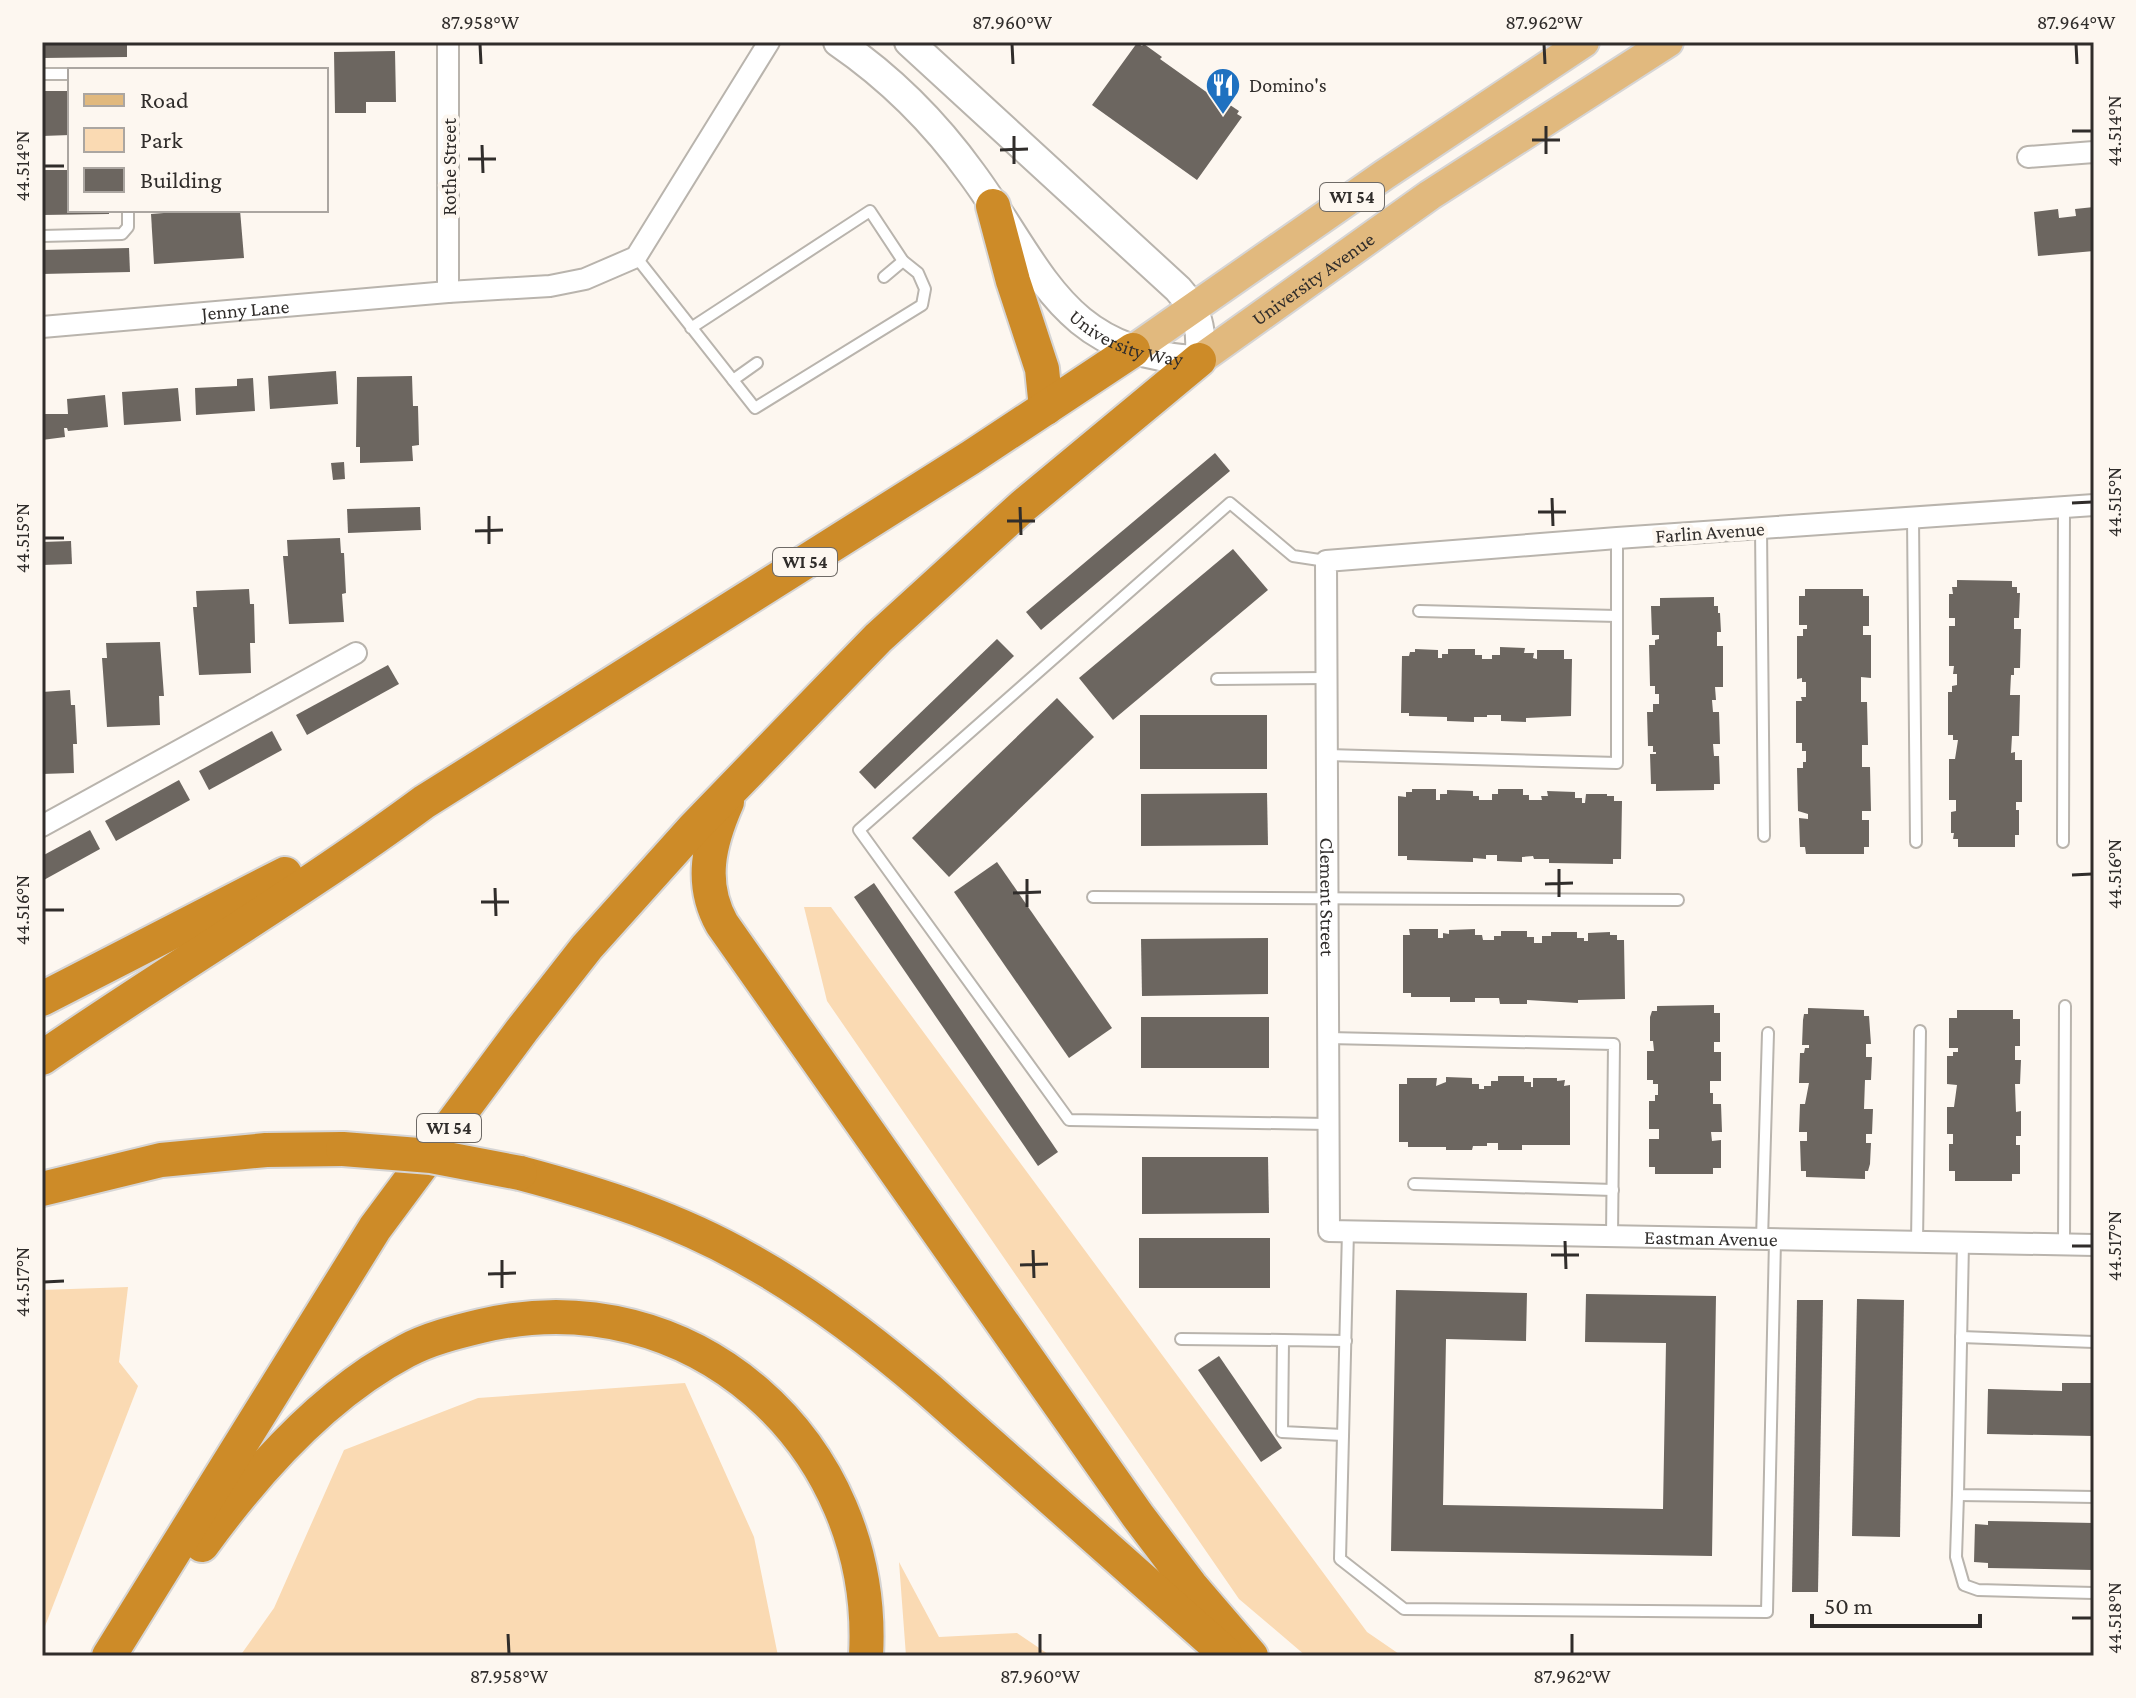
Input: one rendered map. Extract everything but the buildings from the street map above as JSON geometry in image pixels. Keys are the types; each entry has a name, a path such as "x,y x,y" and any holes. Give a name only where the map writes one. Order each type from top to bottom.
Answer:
{"highway":[{"path":"993,206 1013,281 1042,369 1046,408"},
{"name":"WI 54","path":"42,1058 187,960 356,852 424,802 1133,350"},
{"name":"WI 54","path":"109,1656 375,1228 587,947 842,673 1045,486 1199,360"},
{"path":"737,783 715,831 708,867 711,900 722,924 1130,1505 1191,1586 1251,1656"},
{"path":"42,999 424,802"},
{"path":"42,1189 161,1160 266,1150 343,1149 431,1156 520,1173 648,1212 748,1259 827,1309 879,1347 1228,1656"},
{"path":"129,1624 193,1556 235,1499 295,1435 367,1375 408,1349 463,1330 516,1318 569,1316 598,1318 677,1342 730,1371 773,1407 805,1442 831,1483 858,1555 868,1629 866,1656"}],"main road":[{"name":"University Way","path":"838,42 882,77 930,124 961,159 1042,281 1094,331 1133,350 1199,360 1200,327 1194,309"},
{"path":"909,42 1086,207 1168,278 1194,309"},
{"name":"WI 54","path":"1133,350 1394,168 1584,42"},
{"name":"University Avenue","path":"1199,360 1430,195 1668,42"}],"street":[{"name":"Rothe Street","path":"448,42 448,292"},
{"path":"636,257 769,42"},
{"path":"2028,157 2094,152"},
{"name":"Jenny Lane","path":"42,327 550,286 585,279 636,257"},
{"name":"Farlin Avenue","path":"1326,561 2094,505"},
{"name":"Clement Street","path":"1326,561 1328,1124 1338,1231"},
{"path":"42,826 356,653"},
{"name":"Eastman Avenue","path":"1338,1231 2094,1245"}],"lane":[{"path":"42,74 68,74"},
{"path":"636,257 691,328 755,408 922,305 925,289 918,273 903,261 870,211 691,328"},
{"path":"42,236 122,234 128,227 128,212"},
{"path":"884,277 903,261"},
{"path":"733,380 757,363"},
{"path":"1326,561 1293,556 1230,503 859,830 1069,1120 1328,1124"},
{"path":"2063,842 2064,508"},
{"path":"1913,518 1916,842"},
{"path":"1761,528 1764,836"},
{"path":"1327,755 1617,763 1617,538"},
{"path":"1419,611 1617,616"},
{"path":"1217,679 1326,678"},
{"path":"1093,897 1678,900"},
{"path":"2064,1245 2065,1006"},
{"path":"1917,1242 1920,1031"},
{"path":"1338,1231 1346,1341 1340,1559 1404,1609 1767,1612 1768,1033"},
{"path":"1328,1038 1614,1044 1612,1236"},
{"path":"1414,1184 1613,1190"},
{"path":"1963,1243 1956,1557 1964,1585 1978,1590 2094,1593"},
{"path":"1961,1337 2094,1342"},
{"path":"1181,1339 1346,1341"},
{"path":"1283,1340 1282,1432 1343,1435"},
{"path":"1958,1495 2094,1497"}],"green space":[{"path":"804,907 831,907 1367,1632 1402,1656 1306,1656 1239,1599 827,1001"},
{"path":"128,1287 119,1362 138,1386 42,1634 42,1290"},
{"path":"685,1383 754,1537 778,1656 240,1656 274,1608 344,1450 478,1398"},
{"path":"899,1562 939,1637 1017,1633 1051,1656 906,1656"}],"place":[{"name":"Domino's","path":"1223,116"}]}
